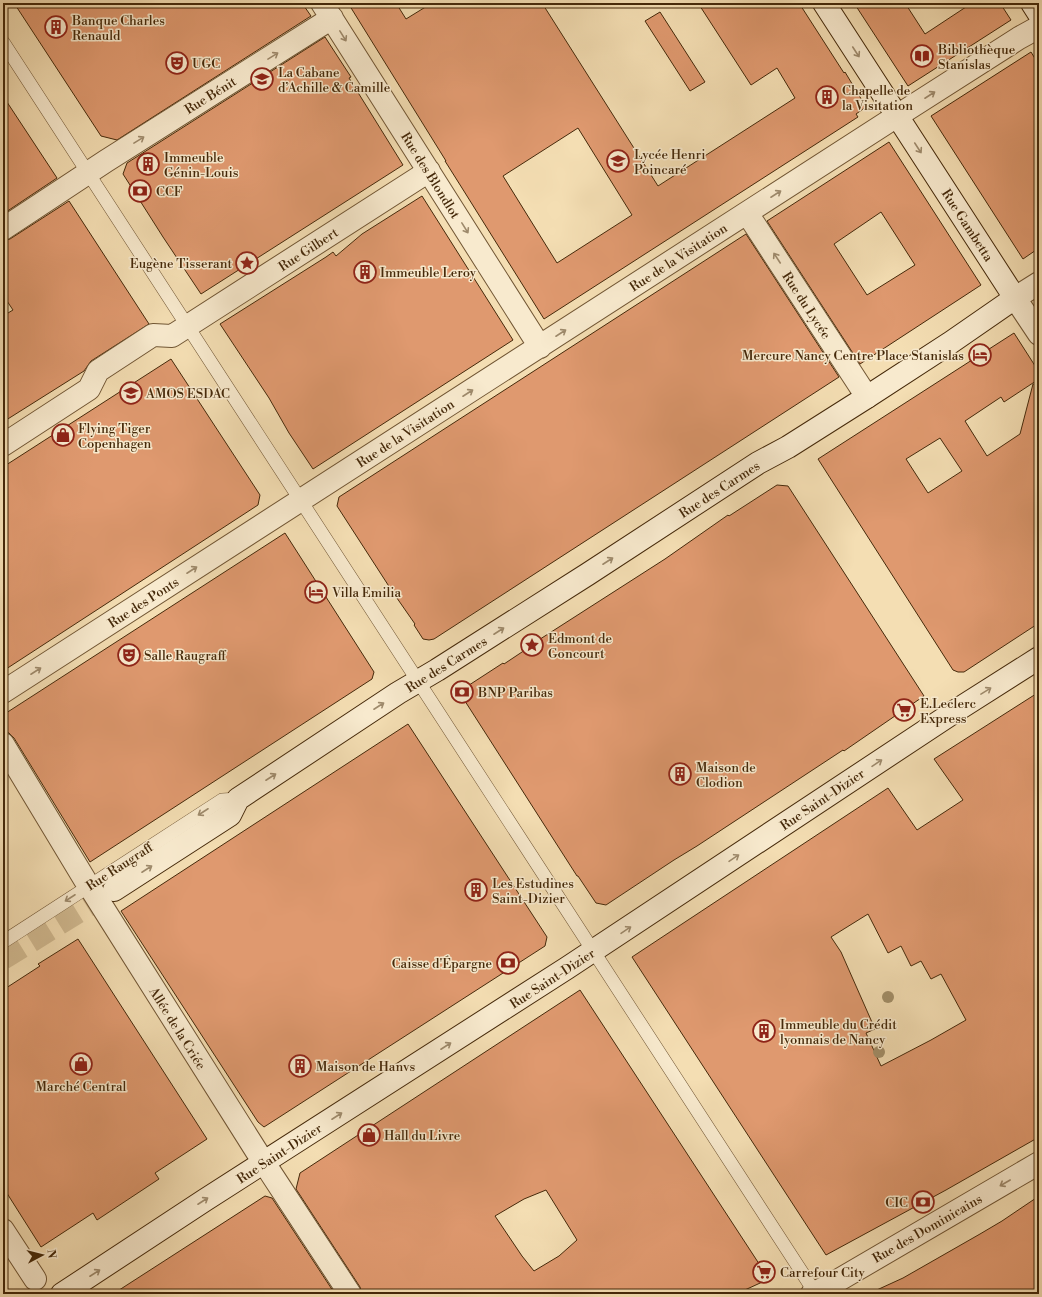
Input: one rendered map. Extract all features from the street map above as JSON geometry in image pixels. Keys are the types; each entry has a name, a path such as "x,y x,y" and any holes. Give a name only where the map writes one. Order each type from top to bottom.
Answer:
{"street":[{"name":"Rue Gambetta","path":"824,3 1039,334"},
{"path":"1032,3 1039,14"},
{"name":"Rue des Blondlot","path":"327,10 540,347"},
{"name":"Rue Bénit","path":"3,229 327,10"},
{"name":"Rue de la Visitation","path":"301,500 1039,26"},
{"name":"Rue Gilbert","path":"3,445 89,389 98,371 153,335 172,336 429,171"},
{"name":"Rue du Lycée","path":"747,213 867,396"},
{"name":"Rue des Carmes","path":"398,693 418,682 588,574 758,463 788,447 961,336 1015,298 1039,284"},
{"name":"Rue des Ponts","path":"3,692 301,500"},
{"name":"Rue Saint-Dizier","path":"62,1294 264,1162 593,951 957,710 1039,658"},
{"name":"Rue Raugraff","path":"114,890 230,815 238,798 398,693"},
{"name":"Allée de la Criée","path":"3,744 89,886 264,1162 350,1294"},
{"name":"Rue des Dominicains","path":"814,1293 832,1284 1039,1163"},
{"path":"3,1230 35,1279"}],"lane":[{"path":"3,42 80,178 187,326 814,1293"},
{"name":"Rue Raugraff","path":"3,942 222,800 238,798"}],"building":[{"path":"14,3 302,3 311,16 117,140 101,136"},
{"name":"Lycée Henri Poincaré","path":"348,3 396,3 406,19 432,3 542,3 658,186 795,98 777,68 751,85 698,3 799,3 844,73 845,72 866,107 856,114 858,117 544,319","holes":["578,128 632,215 557,263 503,176"]},
{"name":"Bibliothèque Stanislas","path":"854,3 905,3 925,34 972,3 1000,3 1011,20 908,86"},
{"path":"660,12 705,82 690,91 645,21"},
{"path":"325,37 351,77 349,78 403,165 201,294 123,174 127,163"},
{"path":"1031,52 1039,65 1039,248 1023,259 931,116"},
{"path":"3,96 57,178 3,214"},
{"path":"889,142 981,285 860,364 767,221","holes":["881,212 915,265 867,295 834,244"]},
{"path":"422,196 513,340 313,469 289,433 269,398 220,324 333,252 336,256 362,234"},
{"path":"69,201 149,324 91,361 84,371 3,422 3,316 13,310 3,295 3,241 10,239"},
{"path":"746,234 839,377 434,639 423,639 414,625 415,624 337,506 339,497"},
{"path":"1014,333 1039,372 1039,379 1004,402 1001,397 965,421 987,456 1020,434 1033,384 1039,385 1039,623 964,672 953,670 818,459","holes":["940,438 962,471 928,493 906,459"]},
{"path":"171,359 260,495 258,505 3,671 3,467"},
{"path":"777,485 788,486 924,696 844,751 843,750 606,905 596,903 577,876 463,698 461,694 463,689 665,559 728,515 729,516"},
{"path":"285,533 374,672 372,679 90,862 14,738 6,732 3,727 3,715"},
{"path":"1039,692 1039,1137 946,1190 826,1255 632,957 888,788 917,830 963,800 934,759","holes":["868,914 888,953 901,946 911,966 921,961 931,979 941,974 966,1020 881,1066 866,1033 875,1029 841,952 831,937"]},
{"path":"408,724 547,937 545,946 264,1127 258,1122 121,911"},
{"name":"Marché Central","path":"78,939 207,1139 155,1173 159,1179 97,1220 93,1213 41,1247 3,1187 3,990 40,966 38,964"},
{"path":"580,990 769,1279 736,1294 362,1294 360,1287 296,1189 300,1173","holes":["546,1190 577,1240 559,1256 534,1271 495,1216 524,1199"]},
{"path":"265,1196 272,1198 335,1294 113,1294"},
{"path":"1039,1196 1039,1294 868,1294 903,1278 980,1234"}],"tunnel":[{"path":"3,959 114,890"}],"place":[{"name":"Banque Charles Renauld","path":"56,27"},
{"name":"Bibliothèque Stanislas","path":"922,56"},
{"name":"UGC","path":"177,63"},
{"name":"La Cabane d’Achille & Camille","path":"262,79"},
{"name":"Chapelle de la Visitation","path":"827,97"},
{"name":"Lycée Henri Poincaré","path":"618,161"},
{"name":"Immeuble Génin-Louis","path":"148,164"},
{"name":"CCF","path":"140,191"},
{"name":"Eugène Tisserant","path":"247,263"},
{"name":"Immeuble Leroy","path":"365,272"},
{"name":"Mercure Nancy Centre Place Stanislas","path":"980,355"},
{"name":"AMOS ESDAC","path":"131,393"},
{"name":"Flying Tiger Copenhagen","path":"63,435"},
{"name":"Villa Emilia","path":"316,592"},
{"name":"Edmont de Goncourt","path":"532,645"},
{"name":"Salle Raugraff","path":"129,655"},
{"name":"BNP Paribas","path":"462,692"},
{"name":"E.Leclerc Express","path":"904,710"},
{"name":"Maison de Clodion","path":"680,774"},
{"name":"Les Estudines Saint-Dizier","path":"476,890"},
{"name":"Caisse d'Épargne","path":"508,963"},
{"name":"Immeuble du Crédit lyonnais de Nancy","path":"764,1031"},
{"name":"Marché Central","path":"81,1064"},
{"name":"Maison de Hanvs","path":"300,1066"},
{"name":"Hall du Livre","path":"369,1135"},
{"name":"CIC","path":"923,1202"},
{"name":"Carrefour City","path":"764,1272"}]}
